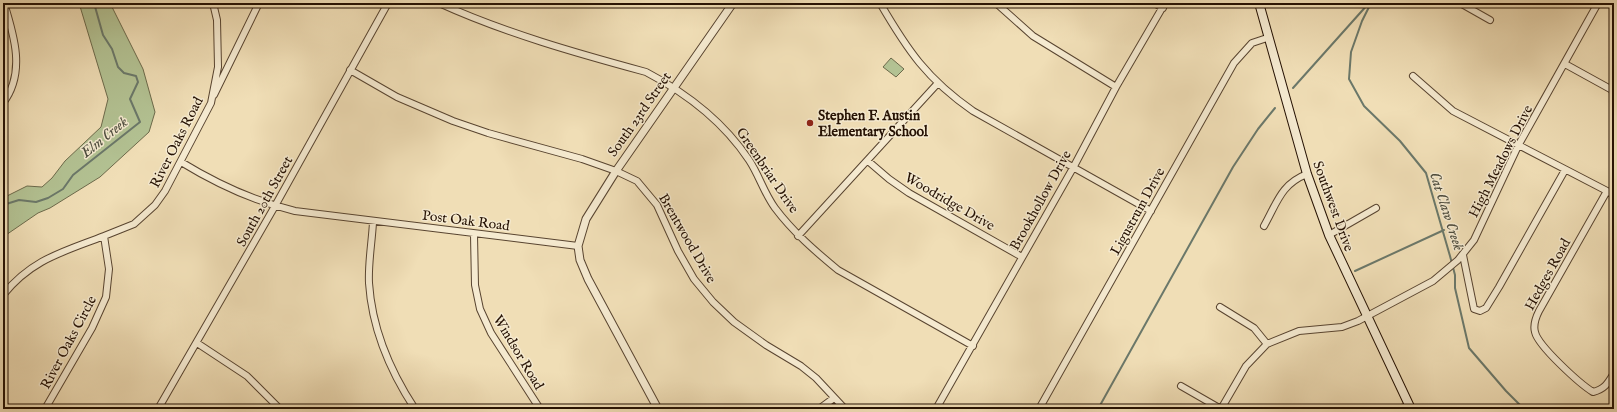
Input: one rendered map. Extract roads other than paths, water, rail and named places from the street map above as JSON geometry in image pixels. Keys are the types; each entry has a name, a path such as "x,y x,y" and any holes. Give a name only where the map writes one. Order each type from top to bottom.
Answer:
{"main road":[{"name":"Southwest Drive","path":"1258,3 1307,174 1329,235 1366,316 1411,407"}],"street":[{"path":"3,103 12,84 16,65 16,48 4,3"},
{"name":"River Oaks Road","path":"104,236 134,224 146,215 166,191 211,103 218,67 218,20 213,3"},
{"path":"211,103 259,3"},
{"name":"South 20th Street","path":"158,409 275,206 388,3"},
{"name":"Greenbriar Drive","path":"439,3 533,39 646,72 674,88 714,116 732,136 750,161 775,208 798,236 838,270 973,346"},
{"name":"South 23rd Street","path":"578,246 586,218 616,171 733,3"},
{"path":"880,3 922,68 973,111 1151,211"},
{"path":"996,3 1033,36 1116,87"},
{"path":"1154,3 1164,6"},
{"path":"1460,3 1490,20"},
{"name":"High Meadows Drive","path":"1221,409 1246,366 1267,344 1299,331 1342,327 1433,281 1448,270 1463,255 1474,240 1518,146 1598,3"},
{"name":"Brookhollow Drive","path":"936,409 1073,168 1116,87 1164,6"},
{"name":"Ligustrum Drive","path":"1039,409 1234,63 1252,43 1267,38"},
{"path":"1565,64 1614,91"},
{"name":"Brentwood Drive","path":"350,70 397,97 453,121 616,171 638,181 657,205 678,251 690,272 713,302 746,331 816,378 845,409"},
{"path":"1413,76 1453,111 1614,195"},
{"path":"798,236 938,83"},
{"name":"Woodridge Drive","path":"868,161 889,179 909,193 1022,257"},
{"name":"Post Oak Road","path":"181,162 209,179 257,201 295,211 474,235 578,246"},
{"path":"1463,255 1473,306 1476,311 1480,311 1486,308 1499,288 1565,170"},
{"path":"1264,226 1286,186 1294,179 1307,174"},
{"name":"Hedges Road","path":"1607,191 1539,311 1535,320 1534,331 1541,344 1571,375 1594,392 1601,390 1607,385 1614,373"},
{"path":"1329,235 1376,208"},
{"path":"373,222 369,283 375,323 386,359 415,409"},
{"name":"Windsor Road","path":"474,235 475,285 480,309 491,333 540,409"},
{"path":"3,295 21,276 51,256 104,236"},
{"name":"River Oaks Circle","path":"45,409 92,328 106,297 109,269 104,236"},
{"path":"578,246 580,260 588,279 658,409"},
{"path":"1220,308 1254,328 1267,344"},
{"path":"197,343 247,376 280,409"},
{"path":"1181,386 1221,409"},
{"path":"819,409 834,398"},
{"path":"1397,409 1411,407"}],"waterway":[{"name":"Elm Creek","path":"3,205 19,200 36,202 48,198 63,189 73,175 140,122 130,99 138,82 136,76 124,73 118,67 112,49 103,35 94,3"},
{"path":"1293,88 1369,3"},
{"name":"Cat Claw Creek","path":"1371,3 1362,21 1351,52 1349,79 1364,106 1400,141 1426,173 1455,275 1455,288 1469,348 1506,391 1524,409"},
{"path":"1098,409 1233,167 1258,129 1275,108"},
{"path":"1355,271 1444,230"}],"place":[{"name":"Stephen F. Austin Elementary School","path":"810,123"}]}
